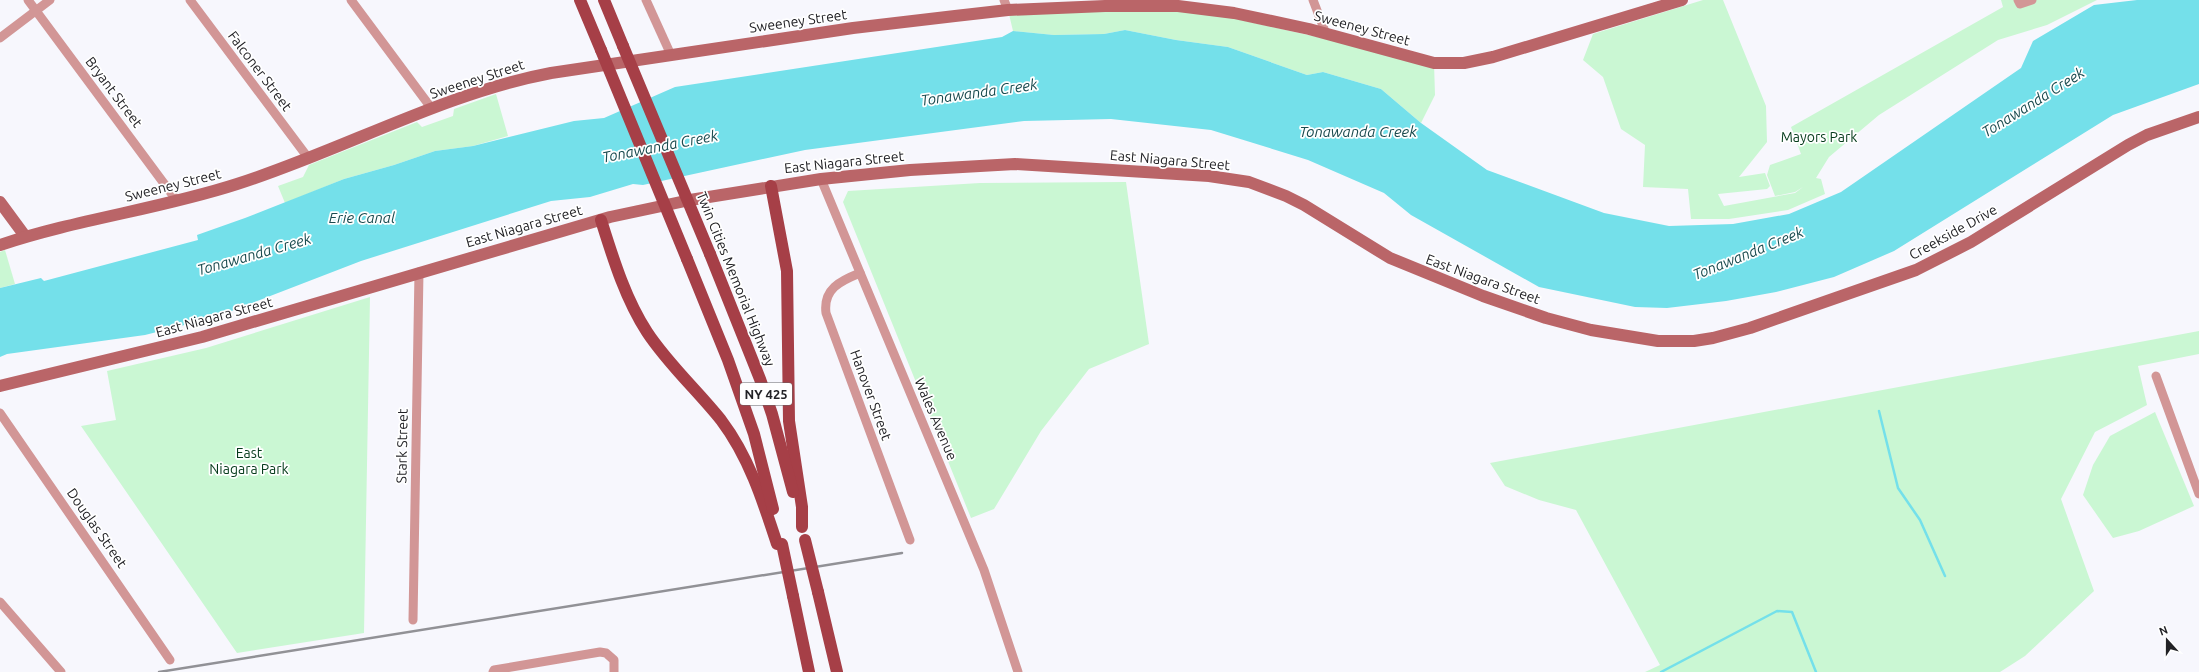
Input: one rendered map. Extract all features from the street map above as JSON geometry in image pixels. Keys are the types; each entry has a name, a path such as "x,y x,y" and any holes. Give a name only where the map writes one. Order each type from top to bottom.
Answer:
{"main road":[{"name":"NY 425","path":"580,0 728,360 754,434 779,544"},
{"name":"Twin Cities Memorial Highway","path":"604,0 710,254 760,379 772,414 802,527 837,672"},
{"path":"770,186 787,271 789,421 802,507 802,527"},
{"path":"601,220 624,286 636,313 659,349 711,408 733,438 751,471 779,544 789,578 809,672"}],"street":[{"name":"Bryant Street","path":"28,0 177,201"},
{"path":"0,38 50,0"},
{"name":"Falconer Street","path":"190,0 309,159"},
{"path":"351,0 432,110"},
{"path":"646,0 671,55"},
{"path":"1313,0 1326,34"},
{"name":"Sweeney Street","path":"0,245 26,236 177,201 237,184 309,159 486,90 534,76 1006,5 1178,6 1234,13 1326,34 1434,63 1464,63 1493,57 1663,3 1682,0"},
{"path":"2018,0 2020,4 2032,0"},
{"name":"Creekside Drive","path":"1683,341 1713,338 1750,328 1916,270 1971,242 2128,145 2147,135 2199,117"},
{"name":"East Niagara Street","path":"0,386 202,337 419,272 601,220 770,186 821,179 910,170 1015,164 1209,176 1249,182 1286,196 1304,205 1390,258 1483,296 1546,318 1591,330 1651,340 1683,341"},
{"name":"Wales Avenue","path":"821,179 984,570 1018,672"},
{"path":"0,202 26,236"},
{"name":"Stark Street","path":"414,620 419,272"},
{"name":"Hanover Street","path":"860,273 839,284 831,291 827,297 826,313 910,540"},
{"path":"2156,376 2199,494"},
{"name":"Douglas Street","path":"0,413 170,660"},
{"path":"0,602 61,672"},
{"path":"494,671 600,652 611,656 615,669"}],"green space":[{"name":"Mayors Park","path":"1703,0 1723,0 1766,106 1767,142 1739,177 1765,173 1770,186 1767,189 1718,194 1724,206 1795,193 1803,187 1795,192 1775,196 1767,175 1770,165 1801,154 1791,127 2003,7 2001,0 2097,0 2047,25 1998,40 1879,115 1829,157 1816,178 1821,179 1825,194 1788,210 1729,219 1691,219 1688,189 1643,187 1645,145 1621,129 1603,77 1583,60 1593,34"},
{"path":"1178,6 1434,63 1435,95 1421,123 1381,89 1323,72 1307,75 1228,47 1176,40 1125,30 1104,34 1054,35 1013,31 1008,10"},
{"path":"496,94 508,136 473,146 435,151 394,165 344,179 285,203 278,186 303,177 309,165 417,122 422,127 453,116 454,109"},
{"path":"1126,182 1149,344 1089,369 1041,431 994,509 971,518 843,202 848,191 980,183"},
{"path":"5,250 15,284 0,288 0,252"},
{"name":"East Niagara Park","path":"370,297 364,633 237,653 81,426 116,420 107,371 206,348"},
{"path":"2199,331 2199,354 2138,366 2147,405 2095,432 2061,499 2094,591 2025,656 2000,672 1645,672 1660,665 1576,510 1539,500 1505,486 1490,463"},
{"path":"2155,412 2194,506 2139,531 2113,538 2083,495 2093,465 2110,436"}],"water":[{"path":"2137,0 2199,0 2199,84 2113,115 1894,251 1834,277 1776,292 1726,301 1667,308 1635,307 1539,287 1411,215 1384,193 1308,160 1211,130 1111,119 1024,121 805,150 643,185 633,184 590,197 551,201 361,261 216,317 145,335 7,354 0,357 0,288 41,278 44,281 198,240 197,235 245,218 344,179 394,165 435,151 473,146 574,121 604,118 675,87 1002,37 1013,31 1054,35 1104,34 1125,30 1176,40 1228,47 1307,75 1323,72 1381,89 1421,123 1487,170 1604,213 1669,226 1733,224 1789,214 1841,192 2021,68 2033,41 2094,5"}],"waterway":[{"path":"1879,411 1898,488 1920,520 1945,576"},
{"path":"1661,672 1777,611 1792,612 1816,672"}],"railway":[{"path":"159,672 902,553"}],"water label":[{"name":"Tonawanda Creek","path":"979,92"},
{"name":"Tonawanda Creek","path":"2033,102"},
{"name":"Tonawanda Creek","path":"1358,131"},
{"name":"Tonawanda Creek","path":"660,146"},
{"name":"Erie Canal","path":"362,217"},
{"name":"Tonawanda Creek","path":"1748,253"},
{"name":"Tonawanda Creek","path":"254,254"}]}
